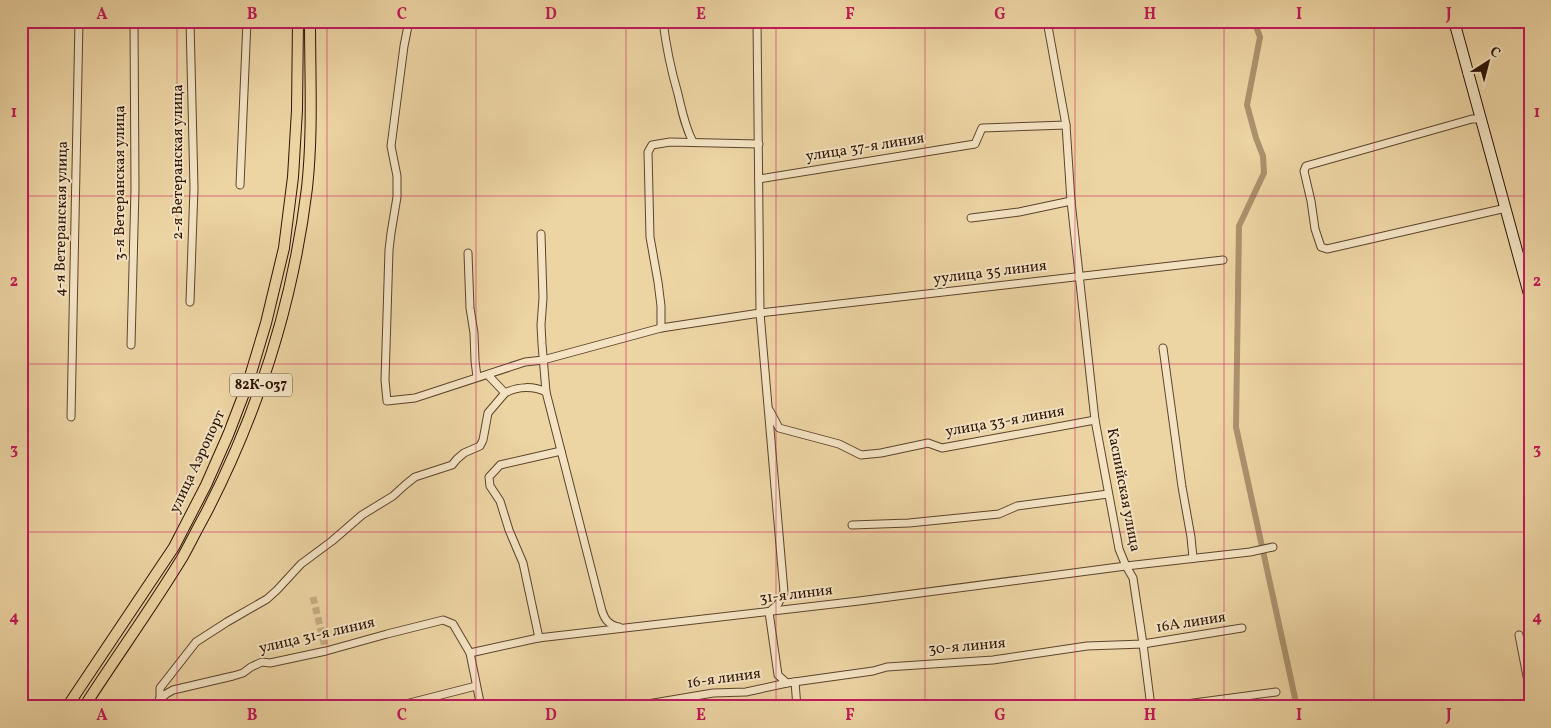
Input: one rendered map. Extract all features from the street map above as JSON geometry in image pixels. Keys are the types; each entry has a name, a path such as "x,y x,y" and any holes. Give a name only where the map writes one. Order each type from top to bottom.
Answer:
{"main road":[{"name":"улица Аэропорт","path":"67,707 174,547 206,485 248,383 266,323 284,248 293,176 297,110 298,21"},
{"name":"улица Аэропорт","path":"84,707 182,557 224,479 257,399 284,309 294,267 302,219 310,140 310,21"},
{"path":"1454,21 1530,298"}],"street":[{"path":"21,162 23,21"},
{"name":"4-я Ветеранская улица","path":"71,417 79,21"},
{"name":"3-я Ветеранская улица","path":"131,345 135,189 134,21"},
{"name":"2-я Ветеранская улица","path":"190,21 194,188 190,302"},
{"path":"240,185 248,21"},
{"name":"уулица 35 линия","path":"409,21 391,146 397,176 397,197 389,250 385,380 387,402 415,398 525,362 544,360 661,328 760,313 1223,260"},
{"path":"663,21 672,73 686,128 693,142"},
{"path":"758,21 760,313 784,592 778,604 769,612 778,675 792,683 797,707"},
{"name":"Каспийская улица","path":"1047,21 1066,125 1078,276 1095,420 1119,549 1133,578 1151,707"},
{"path":"1481,119 1472,119 1306,166 1304,171 1315,229 1321,247 1327,249 1506,208"},
{"name":"улица 37-я линия","path":"759,179 975,144 982,128 1066,125"},
{"path":"661,328 661,306 650,237 648,152 652,145 660,143 759,144"},
{"path":"971,218 1019,212 1071,201"},
{"path":"541,234 544,298 541,325 546,392 604,617 612,625 626,628"},
{"path":"468,253 470,308 477,378"},
{"path":"1163,348 1182,487 1192,537 1193,558"},
{"path":"488,374 505,392"},
{"path":"160,704 160,688 196,642 267,599 300,564 332,541 362,515 394,496 415,478 452,465 464,453 480,446 483,440 488,413 505,392 518,388 534,388 546,392"},
{"name":"улица 33-я линия","path":"768,406 779,428 839,444 861,455 881,453 928,443 942,448 1095,420"},
{"path":"539,638 523,563 509,530 500,501 490,486 489,477 500,465 561,451"},
{"path":"852,525 910,523 999,514 1017,506 1108,494"},
{"name":"31-я линия","path":"470,653 539,638 769,612 1250,552 1273,547"},
{"name":"улица 31-я линия","path":"160,704 166,694 173,690 243,673 251,666 262,662 270,663 326,651 443,620 453,624 470,653"},
{"name":"16А линия","path":"1143,644 1242,628"},
{"path":"1519,634 1530,692"},
{"name":"30-я линия","path":"792,683 887,667 993,660 1087,646 1143,644"},
{"path":"470,653 481,707"},
{"name":"16-я линия","path":"630,707 713,693 746,692 792,683"},
{"path":"394,707 476,686"},
{"path":"1164,707 1276,692"}],"waterway":[{"path":"1254,21 1260,37 1247,105 1263,156 1264,173 1239,226 1236,427 1297,707"}],"tunnel":[{"path":"313,597 326,651"}]}
